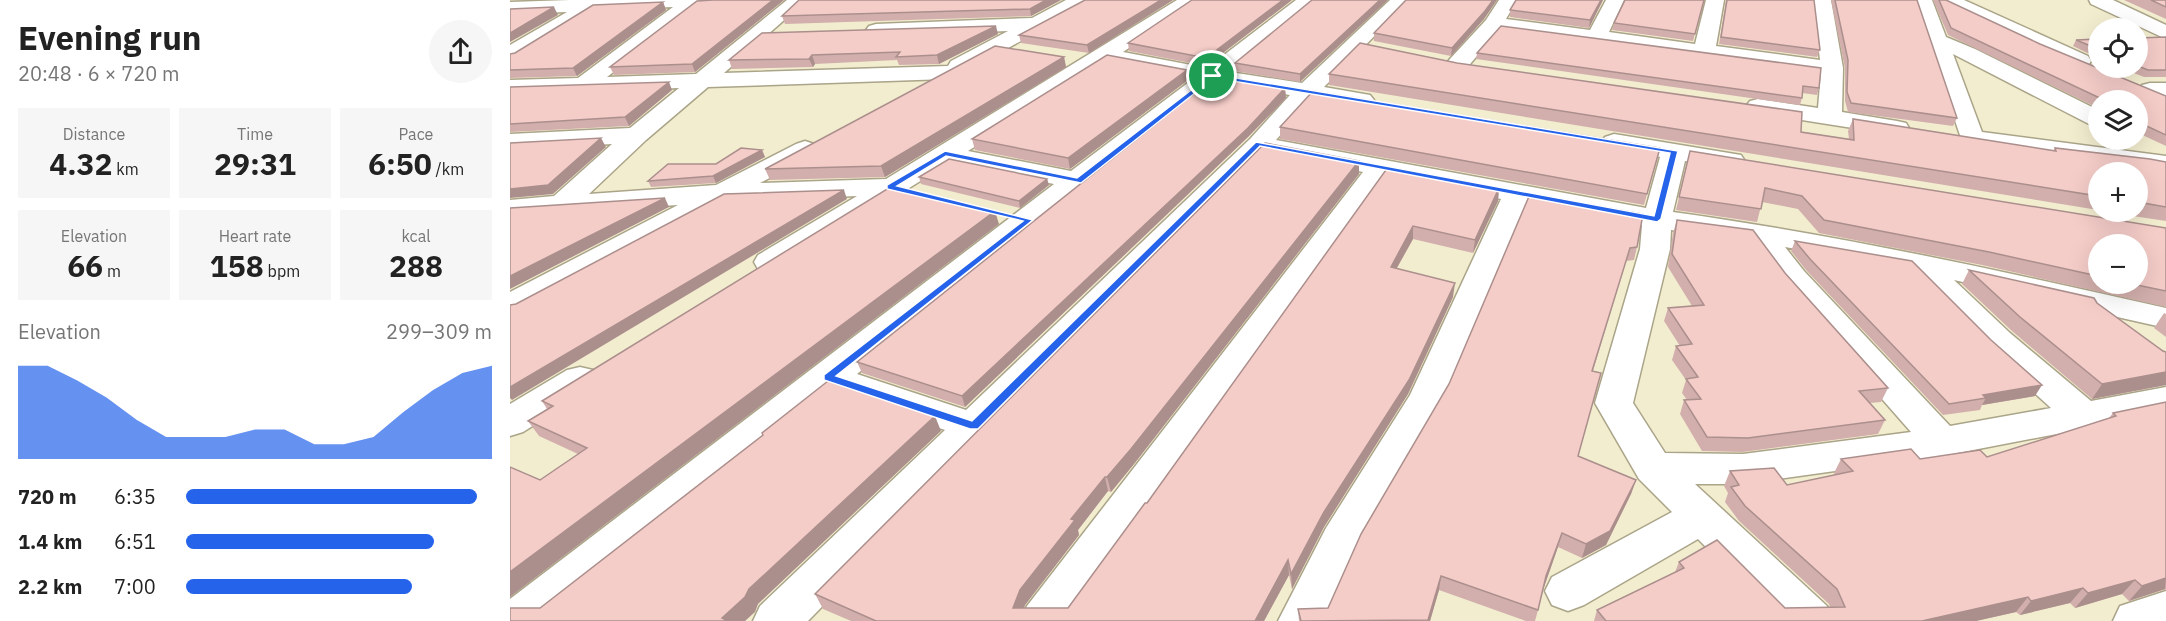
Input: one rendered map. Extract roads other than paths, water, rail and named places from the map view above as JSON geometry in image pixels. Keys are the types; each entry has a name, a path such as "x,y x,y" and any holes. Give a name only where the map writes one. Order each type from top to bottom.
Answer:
{"street":[{"path":"510,8 720,0"},
{"path":"561,206 637,135 706,80 757,33 798,0"},
{"path":"896,100 1080,0"},
{"path":"750,274 1045,93 1086,58 1190,0"},
{"path":"518,621 1308,0"},
{"path":"777,621 1258,144 1308,90 1365,47 1401,0"},
{"path":"1480,68 1445,62 1494,23 1508,0"},
{"path":"1596,38 1615,0"},
{"path":"1704,52 1715,0"},
{"path":"1822,0 1832,68 1830,117"},
{"path":"1988,0 1923,1 1939,41 1961,137 2166,164"},
{"path":"2098,0 2166,33"},
{"path":"584,84 694,1"},
{"path":"1951,1 2088,64"},
{"path":"510,54 593,4"},
{"path":"1494,23 1832,68"},
{"path":"860,30 1035,24"},
{"path":"757,33 791,32"},
{"path":"2148,39 2166,38"},
{"path":"1939,41 1968,53 2088,114"},
{"path":"1968,53 2088,42"},
{"path":"996,47 1031,53"},
{"path":"1086,58 1308,90 1389,105"},
{"path":"510,87 947,72"},
{"path":"2129,81 2161,92"},
{"path":"1738,104 1918,131"},
{"path":"510,142 637,135"},
{"path":"510,305 595,262 825,138"},
{"path":"1594,138 1756,165"},
{"path":"1258,144 1517,194 1657,219 1760,233 1917,262 2090,299 2161,333"},
{"path":"2148,144 2166,153"},
{"path":"1674,151 1657,219 1655,249 1614,403 1653,468 1810,621"},
{"path":"945,153 1078,181"},
{"path":"1044,621 1382,167"},
{"path":"510,208 724,193 890,187 925,195"},
{"path":"1302,621 1341,540 1428,397 1517,194"},
{"path":"994,212 1029,220"},
{"path":"1760,233 1793,278 1942,442"},
{"path":"1917,262 1998,341 2084,415"},
{"path":"510,290 542,287"},
{"path":"510,422 600,366"},
{"path":"828,378 974,426"},
{"path":"1653,468 1743,469 1942,442 2166,400"},
{"path":"1568,591 1703,515"},
{"path":"2137,621 2166,611"}]}
